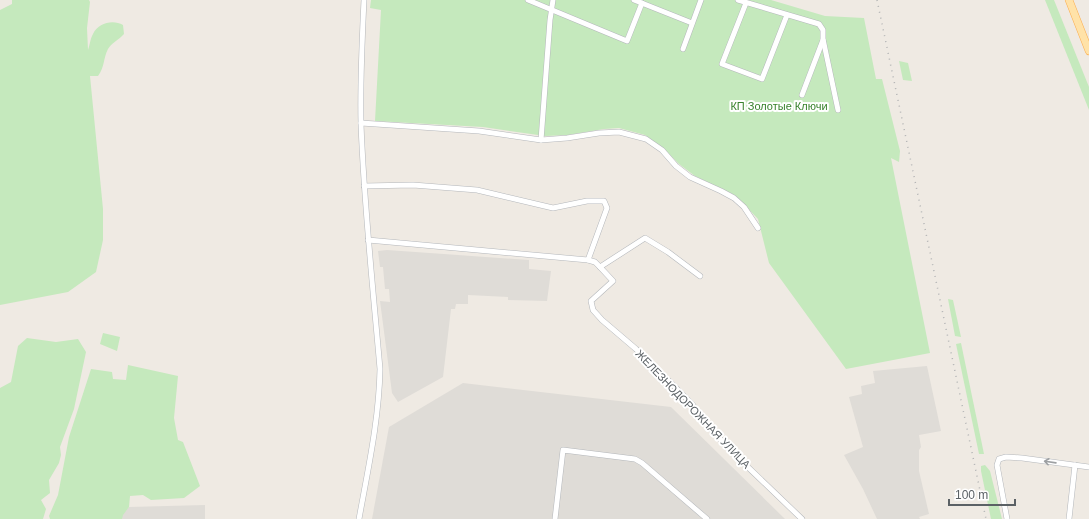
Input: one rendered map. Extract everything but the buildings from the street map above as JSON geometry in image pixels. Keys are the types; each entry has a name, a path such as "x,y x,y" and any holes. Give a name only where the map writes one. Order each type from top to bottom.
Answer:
{"main road":[{"path":"1069,0 1089,51"}],"street":[{"path":"359,519 377,422 380,395 380,370 368,240 361,123 361,59 364,0"},
{"path":"528,0 627,41 642,3"},
{"path":"541,140 550,20 553,0"},
{"path":"634,0 692,23"},
{"path":"683,49 701,0"},
{"path":"738,0 819,24 823,30 823,39 838,110"},
{"path":"746,3 722,64 762,79 787,15"},
{"path":"802,95 823,39"},
{"path":"361,123 479,131 541,140 619,132 646,139 662,150 676,166 690,177 734,198 744,207 758,228"},
{"path":"364,186 413,185 477,190 553,208 587,201 604,201 607,208 588,260"},
{"path":"368,240 588,260 594,262 600,267 645,238 668,252 700,276"},
{"name":"ЖЕЛЕЗНОДОРОЖНАЯ УЛИЦА","path":"600,267 613,282 591,302 593,310 667,379 692,404 704,422 729,449 802,519"},
{"path":"555,519 563,450 635,459 642,463 707,519"},
{"path":"1007,519 997,465 999,460 1006,457 1089,467"},
{"path":"1069,519 1075,465"}],"shaded area":[{"path":"387,250 529,260 529,269 551,271 547,301 508,300 508,297 468,295 468,304 456,304 455,309 451,309 443,377 398,402 392,393 380,301 390,302 389,289 385,289 383,267 380,267 378,251"},
{"path":"927,366 941,431 919,435 921,447 919,450 919,471 929,514 919,517 920,519 877,519 863,489 844,455 863,447 849,397 862,394 861,386 875,383 873,371"},
{"path":"463,383 671,407 785,519 372,519 389,427"},
{"path":"205,505 205,519 122,519 122,515 129,507"}],"green space":[{"path":"12,0 89,0 87,28 88,50 95,30 106,23 115,22 123,25 124,34 108,49 102,69 98,76 90,76 103,209 103,240 96,272 68,292 0,305 0,10 12,4"},
{"name":"КП Золотые Ключи","path":"371,0 771,0 825,16 864,18 876,79 882,79 900,151 899,162 891,158 930,353 846,369 769,263 758,219 736,196 695,176 679,164 664,149 645,135 619,128 568,135 545,136 483,127 375,121 381,10 370,8"},
{"path":"1045,0 1054,0 1089,87 1089,110"},
{"path":"899,61 908,63 912,81 903,80"},
{"path":"948,299 953,300 961,337 955,336"},
{"path":"103,333 120,337 117,351 100,344"},
{"path":"27,338 56,342 78,339 86,352 74,409 60,447 61,455 59,463 49,480 50,493 41,500 46,509 43,519 0,519 0,388 11,382 18,346"},
{"path":"961,343 984,454 979,454 956,344"},
{"path":"128,365 178,376 174,418 178,440 183,442 200,486 184,498 151,500 143,495 130,496 129,507 122,519 50,519 49,516 58,495 69,437 91,369 112,372 113,379 126,380"},
{"path":"985,465 990,471 1002,519 991,519 981,471 981,466"}],"railway":[{"path":"877,0 986,519"}]}
